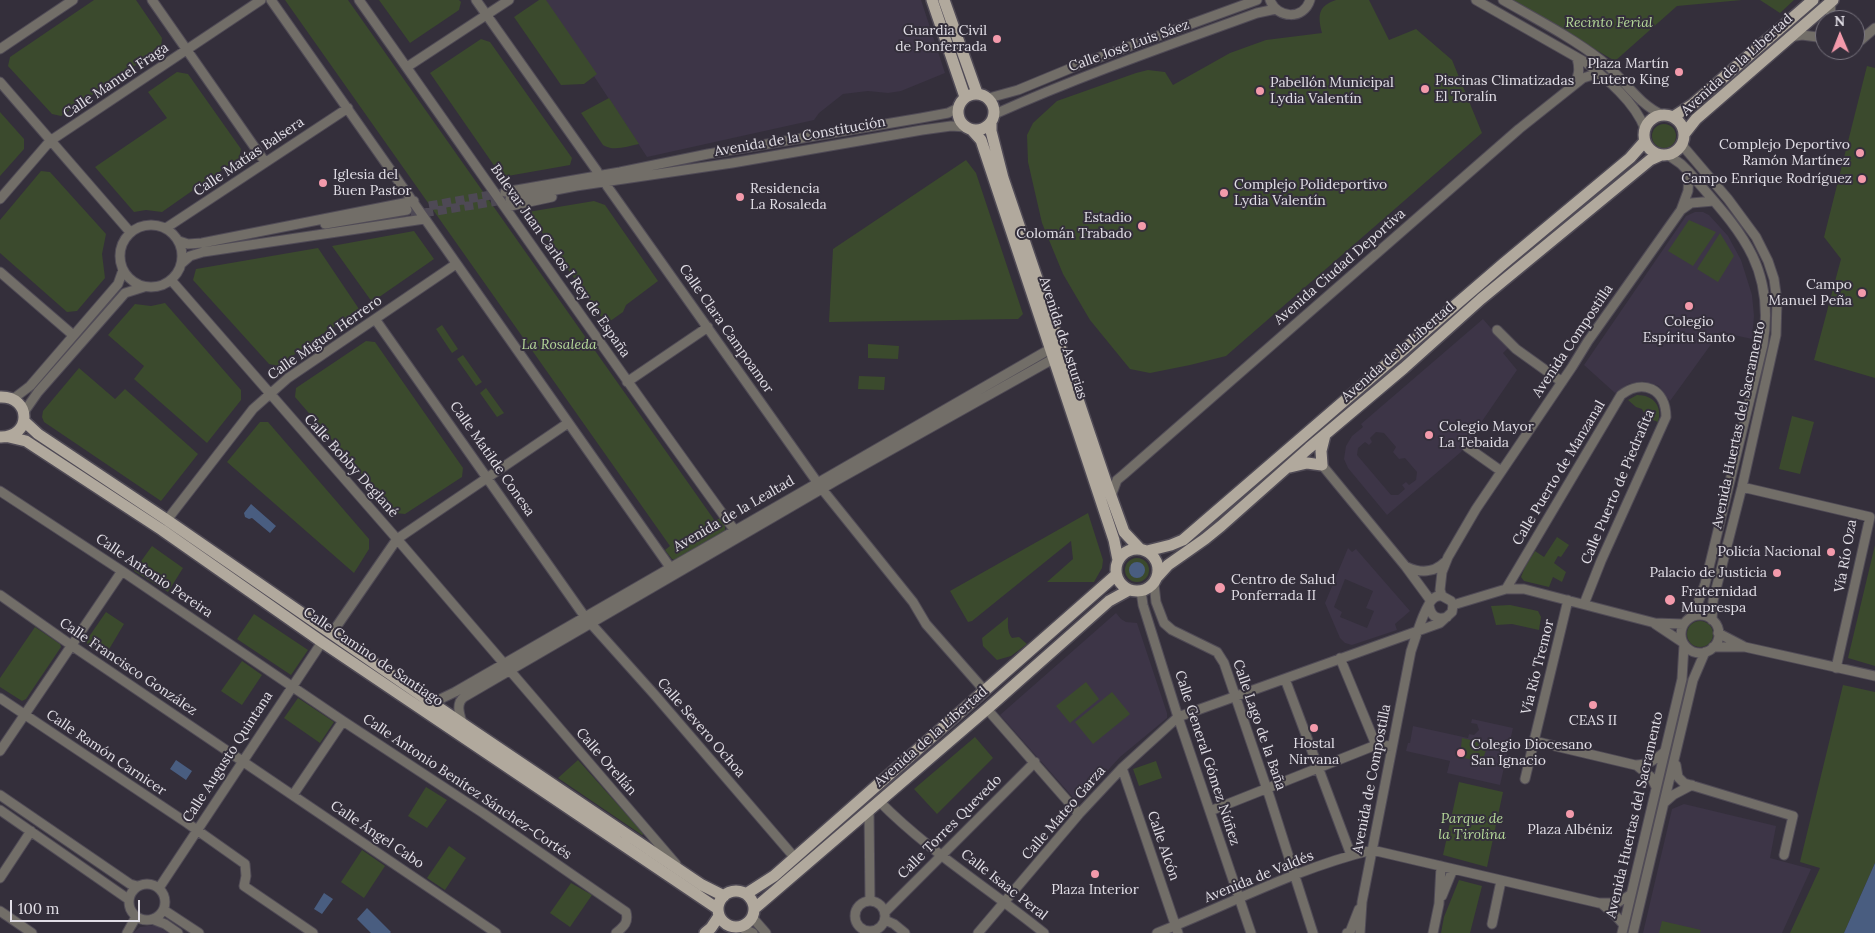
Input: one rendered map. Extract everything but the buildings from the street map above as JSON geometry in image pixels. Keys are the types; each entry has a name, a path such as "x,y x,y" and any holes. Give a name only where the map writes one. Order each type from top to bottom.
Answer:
{"main road":[{"path":"932,0 965,97"},
{"path":"944,0 977,93"},
{"name":"Avenida de la Libertad","path":"1668,116 1693,104 1813,0"},
{"name":"Avenida de la Libertad","path":"1683,139 1696,119 1832,1"},
{"path":"977,93 984,94 993,103 993,119 982,129 969,128 959,119 958,108 965,97 977,93"},
{"path":"1668,116 1681,124 1683,139 1676,151 1665,155 1654,152 1645,141 1645,129 1652,119 1668,116"},
{"name":"Avenida de Asturias","path":"993,119 991,131 1003,178 1110,496 1124,532 1143,550"},
{"name":"Avenida de Asturias","path":"969,128 981,140 1114,540 1118,560"},
{"name":"Avenida de la Libertad","path":"1143,550 1171,545 1183,540 1503,264 1630,158 1645,141"},
{"name":"Avenida de la Libertad","path":"1156,580 1168,565 1205,539 1414,360 1488,293 1650,160 1665,155"},
{"path":"1405,349 1414,360"},
{"path":"1395,357 1404,368"},
{"path":"0,397 13,399"},
{"name":"Calle Camino de Santiago","path":"13,399 18,402 24,416 38,434 702,885 724,896"},
{"path":"2,438 16,434 21,428 24,416"},
{"path":"1288,468 1302,463 1322,465 1320,451 1326,434"},
{"name":"Calle Camino de Santiago","path":"2,438 26,441 162,530 322,642 718,912"},
{"path":"1143,550 1157,562 1156,580 1135,591 1123,587 1116,576 1118,560 1125,552 1143,550"},
{"name":"Avenida de la Libertad","path":"746,894 774,876 1116,576"},
{"name":"Avenida de la Libertad","path":"753,913 1108,601 1135,591"},
{"path":"705,933 711,928 718,912 719,902 724,896 735,892 746,894 751,900 753,913 746,924 732,929 723,922 718,912"}],"street":[{"path":"0,48 73,0"},
{"path":"152,0 265,162"},
{"name":"Calle Manuel Fraga","path":"0,199 50,141 261,0"},
{"path":"272,0 673,571"},
{"name":"Bulevar Juan Carlos I Rey de España","path":"359,0 493,189 507,199 627,382 737,534"},
{"path":"476,0 597,171"},
{"path":"407,67 509,0"},
{"name":"Calle José Luis Sáez","path":"989,98 1018,90 1081,64 1257,0"},
{"path":"1270,0 1276,10"},
{"name":"Calle José Luis Sáez","path":"993,119 1125,61 1257,13 1276,10 1292,15 1300,13 1305,9 1310,0"},
{"path":"1476,0 1578,58 1599,73 1633,107 1645,129"},
{"path":"1503,0 1590,52 1624,80 1650,110 1668,116"},
{"path":"1789,37 1815,37"},
{"path":"1574,85 1580,68 1578,58"},
{"name":"Avenida Ciudad Deportiva","path":"1110,496 1117,480 1519,130 1574,85 1592,74 1599,73"},
{"path":"0,82 130,232"},
{"name":"Calle Matías Balsera","path":"166,228 348,108"},
{"name":"Avenida de la Constitución","path":"507,199 636,173 708,154 921,118 948,113 958,108"},
{"name":"Avenida de la Constitución","path":"493,189 597,171 636,173 951,126 969,128"},
{"name":"Avenida Huertas del Sacramento","path":"1683,139 1756,237 1768,261 1774,279 1777,301 1776,335 1742,487 1713,601 1712,620"},
{"name":"Avenida Huertas del Sacramento","path":"1665,155 1681,164 1689,172 1742,236 1751,250 1760,276 1764,304 1765,328 1758,366 1704,584 1693,616"},
{"name":"Avenida Compostilla","path":"1434,600 1440,590 1440,582 1446,562 1476,509 1588,341 1681,210 1688,191 1689,172"},
{"name":"Avenida de la Constitución","path":"507,199 607,186 636,173"},
{"name":"Calle Clara Campoamor","path":"607,186 708,326 819,486"},
{"path":"1681,210 1692,203 1714,201"},
{"path":"253,233 306,221 414,202"},
{"path":"144,287 133,282 122,270 119,259 124,239 130,232 141,226 152,224 166,228 179,241 188,244 253,233 409,212 256,244"},
{"path":"182,263 190,256 196,254 424,219"},
{"path":"24,416 38,392 125,294 144,287 157,287 171,280 182,263 179,241"},
{"name":"Calle Miguel Herrero","path":"166,520 253,409 269,394 288,378 456,264"},
{"path":"13,399 30,386 118,284 122,270"},
{"path":"0,272 73,335"},
{"name":"Calle Bobby Deglané","path":"171,280 506,667"},
{"name":"Calle Matilde Conesa","path":"375,319 587,620"},
{"path":"627,382 708,326"},
{"path":"1497,330 1516,349 1562,382"},
{"name":"Avenida de la Lealtad","path":"432,703 506,667 1052,354"},
{"name":"Calle Puerto de Manzanal","path":"1506,589 1621,396 1637,387 1648,387"},
{"name":"Calle Puerto de Piedrafita","path":"1584,604 1601,561 1666,417 1666,408 1660,395 1648,387"},
{"path":"332,633 397,539 568,423"},
{"path":"1467,447 1501,471"},
{"path":"1322,465 1434,600"},
{"path":"1102,472 1114,476 1126,472"},
{"path":"819,486 913,602 926,624 985,691"},
{"name":"Vía Río Oza","path":"1742,487 1870,517 1836,668"},
{"name":"Calle Antonio Pereira","path":"0,491 291,686"},
{"path":"1406,567 1418,572 1425,572 1435,570 1446,562"},
{"path":"0,752 122,571"},
{"name":"Calle Lago de la Baña","path":"1156,580 1156,602 1164,622 1172,630 1217,652 1224,663 1237,697 1313,933"},
{"path":"1452,604 1506,589 1524,589 1655,624 1683,624"},
{"name":"Calle General Gómez Núñez","path":"1135,591 1143,605 1178,717 1251,933"},
{"name":"Calle Francisco González","path":"0,595 242,761"},
{"path":"1178,717 1440,623 1452,612 1452,604 1449,598 1434,600"},
{"path":"1434,600 1430,612 1433,616 1438,618 1447,617"},
{"name":"Avenida de Compostilla","path":"1360,933 1362,902 1411,651 1434,600"},
{"name":"Vía Río Tremor","path":"1525,779 1568,600"},
{"path":"1683,643 1681,631 1683,624 1693,616 1703,615 1712,620 1718,633 1709,650"},
{"name":"Calle Severo Ochoa","path":"587,620 661,702 794,858"},
{"path":"1655,624 1691,650 1745,647"},
{"path":"1718,633 1745,647 1875,676"},
{"path":"1397,639 1402,640 1411,651"},
{"name":"Calle Augusto Quintana","path":"159,888 291,686 322,642"},
{"name":"Avenida Huertas del Sacramento","path":"1623,929 1682,679 1683,643"},
{"name":"Avenida Huertas del Sacramento","path":"1634,933 1676,760 1693,680 1709,650"},
{"path":"1340,658 1376,745"},
{"name":"Avenida de la Lealtad","path":"462,722 459,712 460,700 506,667"},
{"name":"Calle Orellán","path":"506,667 682,871"},
{"path":"1285,679 1351,855"},
{"name":"Calle Antonio Benítez Sánchez-Cortés","path":"291,686 483,812 626,912 628,918 626,924 616,933"},
{"name":"Calle Ramón Carnicer","path":"0,698 245,864 246,876 244,886 313,933"},
{"path":"987,709 1079,814"},
{"name":"Calle Mateo Garza","path":"978,933 1079,814 1122,768 1178,717"},
{"path":"293,795 343,721"},
{"path":"1534,741 1635,765 1644,765 1654,761 1664,752"},
{"path":"1210,811 1376,745 1392,746"},
{"path":"1676,760 1676,771 1684,783 1793,816 1784,855"},
{"name":"Calle Ángel Cabo","path":"242,761 496,933"},
{"name":"Calle Torres Quevedo","path":"885,916 942,854 1034,762"},
{"path":"1635,765 1651,778 1656,787"},
{"name":"Calle Alcón","path":"1122,768 1177,929"},
{"path":"1665,803 1673,795 1692,785"},
{"path":"0,795 130,884 137,886"},
{"name":"Calle Isaac Peral","path":"879,801 892,814 1044,933"},
{"path":"0,810 128,899"},
{"path":"869,810 870,901"},
{"path":"0,878 31,830"},
{"path":"1372,850 1600,903 1617,903 1630,895"},
{"name":"Avenida de Valdés","path":"1157,933 1177,929 1240,898 1295,875 1351,855 1372,850"},
{"path":"1433,933 1439,904 1441,866"},
{"path":"1439,904 1453,869"},
{"path":"1492,924 1502,880"},
{"path":"152,920 164,910 165,898 159,888 152,884 144,883 131,891 128,899 128,906 131,912 136,917 144,920 165,924 178,933"},
{"path":"885,916 879,928 869,932 858,924 855,916 858,907 865,902 877,903 885,916 905,933"},
{"path":"1348,932 1362,902"},
{"path":"1600,903 1615,915 1623,929"},
{"path":"164,910 199,933"},
{"path":"0,911 32,933"},
{"path":"753,913 766,933"},
{"path":"127,933 136,917"},
{"path":"732,929 753,933"}],"shaded area":[{"path":"544,0 921,0 945,73 901,91 888,93 868,91 843,94 819,113 814,120 647,157"},
{"name":"Colegio Espíritu Santo","path":"1695,212 1703,212 1709,215 1728,236 1741,260 1752,295 1754,316 1752,339 1720,332 1670,401 1659,386 1643,381 1628,384 1615,393 1584,365 1686,216"},
{"name":"Colegio Mayor La Tebaida","path":"1483,319 1508,348 1503,353 1517,370 1461,452 1387,515 1348,468 1344,459 1346,446 1352,436 1363,427 1361,424","holes":["1376,432 1384,433 1396,447 1393,452 1399,459 1405,458 1417,472 1416,480 1409,485 1406,482 1402,485 1405,489 1398,495 1391,495 1357,455 1358,448 1365,442 1369,445 1372,442 1370,438"]},
{"path":"1348,548 1352,552 1356,549 1410,611 1395,624 1397,630 1352,645 1345,643 1340,638 1325,603","holes":["1345,579 1373,591 1366,608 1374,611 1367,628 1340,617 1342,612 1334,607"]},
{"path":"1116,613 1126,622 1137,623 1167,713 1167,718 1120,757 1078,803 1000,715"},
{"name":"Colegio Diocesano San Ignacio","path":"1472,719 1513,728 1500,785 1447,773 1450,761 1406,751 1408,743 1410,743 1413,726 1468,738 1469,734 1474,735 1479,730 1477,724 1471,723"},
{"path":"1684,804 1776,826 1770,858 1811,869 1782,933 1643,933 1672,809"},
{"path":"156,925 168,933 133,933 140,927"}],"green space":[{"path":"94,0 136,0 162,38 161,48 61,116 52,114 8,66 10,57"},
{"name":"La Rosaleda","path":"285,0 348,0 715,521 720,518 725,525 725,532 678,561 672,559 665,550 670,546"},
{"path":"379,0 459,0 461,2 459,10 410,43"},
{"path":"539,0 546,0 597,74 584,84 561,85 514,17"},
{"name":"Complejo Polideportivo Lydia Valentín","path":"1336,0 1369,0 1389,40 1416,29 1452,60 1482,133 1226,356 1150,373 1130,369 1090,320 1063,274 1042,223 1028,162 1027,135 1033,123 1057,101 1136,73 1148,70 1165,72 1173,85 1230,53 1266,40 1322,33 1320,13 1325,5"},
{"name":"Recinto Ferial","path":"1511,0 1742,0 1677,6 1615,61"},
{"path":"1760,0 1794,0 1780,13"},
{"path":"481,39 490,42 572,158 570,165 502,177 430,73"},
{"name":"Complejo Deportivo Ramón Martínez","path":"1867,66 1875,68 1875,378 1814,360 1841,259 1824,237"},
{"path":"177,72 188,74 241,149 239,158 162,212 146,210 134,212 95,167 167,118 148,92"},
{"path":"609,98 639,144 616,148 603,145 581,113"},
{"path":"0,112 24,139 24,149 0,176"},
{"path":"1664,124 1673,127 1676,136 1673,145 1664,148 1655,145 1652,136 1655,127"},
{"path":"966,160 976,173 1023,314 1018,319 829,322 833,249"},
{"path":"41,171 50,172 106,234 102,254 105,278 77,311 67,312 0,253 0,220"},
{"path":"594,201 605,205 658,281 626,305 623,312 606,324 528,212"},
{"path":"1689,220 1716,232 1693,266 1668,251"},
{"path":"414,231 434,259 372,302 332,246"},
{"path":"1720,233 1734,256 1718,282 1697,269"},
{"path":"318,248 359,309 278,366 269,364 193,280 196,269"},
{"path":"165,303 241,390 241,400 207,443 134,379 144,366 108,335 135,304 151,306"},
{"path":"442,325 458,349 452,353 436,329"},
{"path":"366,341 375,342 463,468 462,477 405,514 395,513 295,397 296,388"},
{"path":"868,344 899,346 898,359 868,358"},
{"path":"463,355 482,382 476,386 457,359"},
{"path":"79,368 115,399 125,389 198,454 161,501 44,422 42,417 43,411"},
{"path":"859,376 885,377 884,390 858,389"},
{"path":"486,388 504,413 497,417 480,393"},
{"path":"1637,395 1648,397 1655,402 1659,411 1658,422 1652,420 1644,414 1642,409 1636,407 1628,400"},
{"path":"1792,416 1814,422 1800,474 1779,469"},
{"path":"260,422 268,422 369,539 369,549 354,573 227,462"},
{"path":"1088,513 1103,560 1102,568 1094,582 1047,582 1073,559 1071,541 972,621 968,622 950,591"},
{"path":"1557,537 1569,545 1561,557 1558,556 1554,563 1566,572 1562,582 1553,577 1549,587 1524,581 1521,577 1535,551 1544,557"},
{"path":"1875,545 1875,666 1848,658"},
{"path":"152,546 183,568 168,592 134,571"},
{"path":"1137,558 1145,562 1149,570 1145,578 1137,582 1129,578 1125,570 1129,562"},
{"path":"1510,605 1538,611 1541,617 1539,630 1512,624 1496,625 1491,606"},
{"path":"106,612 124,624 105,656 87,644 86,641"},
{"path":"254,614 308,650 291,675 237,639"},
{"path":"1008,617 1010,636 1012,638 1019,637 1027,644 1011,656 997,660 983,646 982,638"},
{"path":"1700,621 1709,625 1713,634 1709,643 1700,647 1691,643 1687,634 1691,625"},
{"path":"35,627 60,644 61,647 26,699 22,701 0,687 0,678"},
{"path":"242,661 262,675 242,705 221,691"},
{"path":"1086,682 1099,699 1070,723 1056,706"},
{"path":"1843,685 1875,692 1875,863 1844,933 1790,933 1820,868 1800,862"},
{"path":"1112,692 1130,714 1093,744 1075,722"},
{"path":"298,698 334,722 320,743 284,718"},
{"path":"975,737 993,758 937,814 914,789"},
{"path":"1462,738 1488,744 1482,762 1460,757"},
{"path":"578,760 644,834 642,835 558,778"},
{"path":"1156,761 1162,778 1139,786 1133,769"},
{"name":"Parque de la Tirolina","path":"1459,782 1503,792 1487,867 1443,855"},
{"path":"426,787 447,800 427,828 408,816"},
{"path":"449,846 466,858 445,890 427,878"},
{"path":"362,850 385,866 364,898 341,882"},
{"path":"1459,880 1482,886 1470,933 1441,933 1444,917"},
{"path":"571,883 592,895 570,927 550,913"},
{"path":"1662,921 1701,930 1700,933 1659,933"}],"water":[{"path":"251,504 276,526 270,533 252,518 245,517 244,513"},
{"path":"1137,562 1143,564 1145,570 1143,576 1137,578 1131,576 1129,570 1131,564"},
{"path":"176,760 192,771 186,780 170,769"},
{"path":"1875,863 1875,933 1844,933"},
{"path":"324,893 333,899 322,914 314,909"},
{"path":"367,908 390,933 371,933 357,919"}],"tunnel":[{"path":"429,206 502,193"},
{"path":"411,215 510,199"}],"place":[{"name":"Guardia Civil de Ponferrada","path":"997,39"},
{"name":"Plaza Martín Lutero King","path":"1679,72"},
{"name":"Piscinas Climatizadas El Toralín","path":"1425,89"},
{"name":"Pabellón Municipal Lydia Valentín","path":"1260,91"},
{"name":"Complejo Deportivo Ramón Martínez","path":"1860,153"},
{"name":"Campo Enrique Rodríguez","path":"1862,179"},
{"name":"Iglesia del Buen Pastor","path":"323,183"},
{"name":"Complejo Polideportivo Lydia Valentín","path":"1224,193"},
{"name":"Residencia La Rosaleda","path":"740,197"},
{"name":"Estadio Colomán Trabado","path":"1142,226"},
{"name":"Campo Manuel Peña","path":"1862,293"},
{"name":"Colegio Espíritu Santo","path":"1689,306"},
{"name":"Colegio Mayor La Tebaida","path":"1429,435"},
{"name":"Policía Nacional","path":"1831,552"},
{"name":"Palacio de Justicia","path":"1777,573"},
{"name":"Centro de Salud Ponferrada II","path":"1220,588"},
{"name":"Fraternidad Muprespa","path":"1670,600"},
{"name":"CEAS II","path":"1593,705"},
{"name":"Hostal Nirvana","path":"1314,728"},
{"name":"Colegio Diocesano San Ignacio","path":"1461,753"},
{"name":"Plaza Albéniz","path":"1570,814"},
{"name":"Plaza Interior","path":"1095,874"}]}
